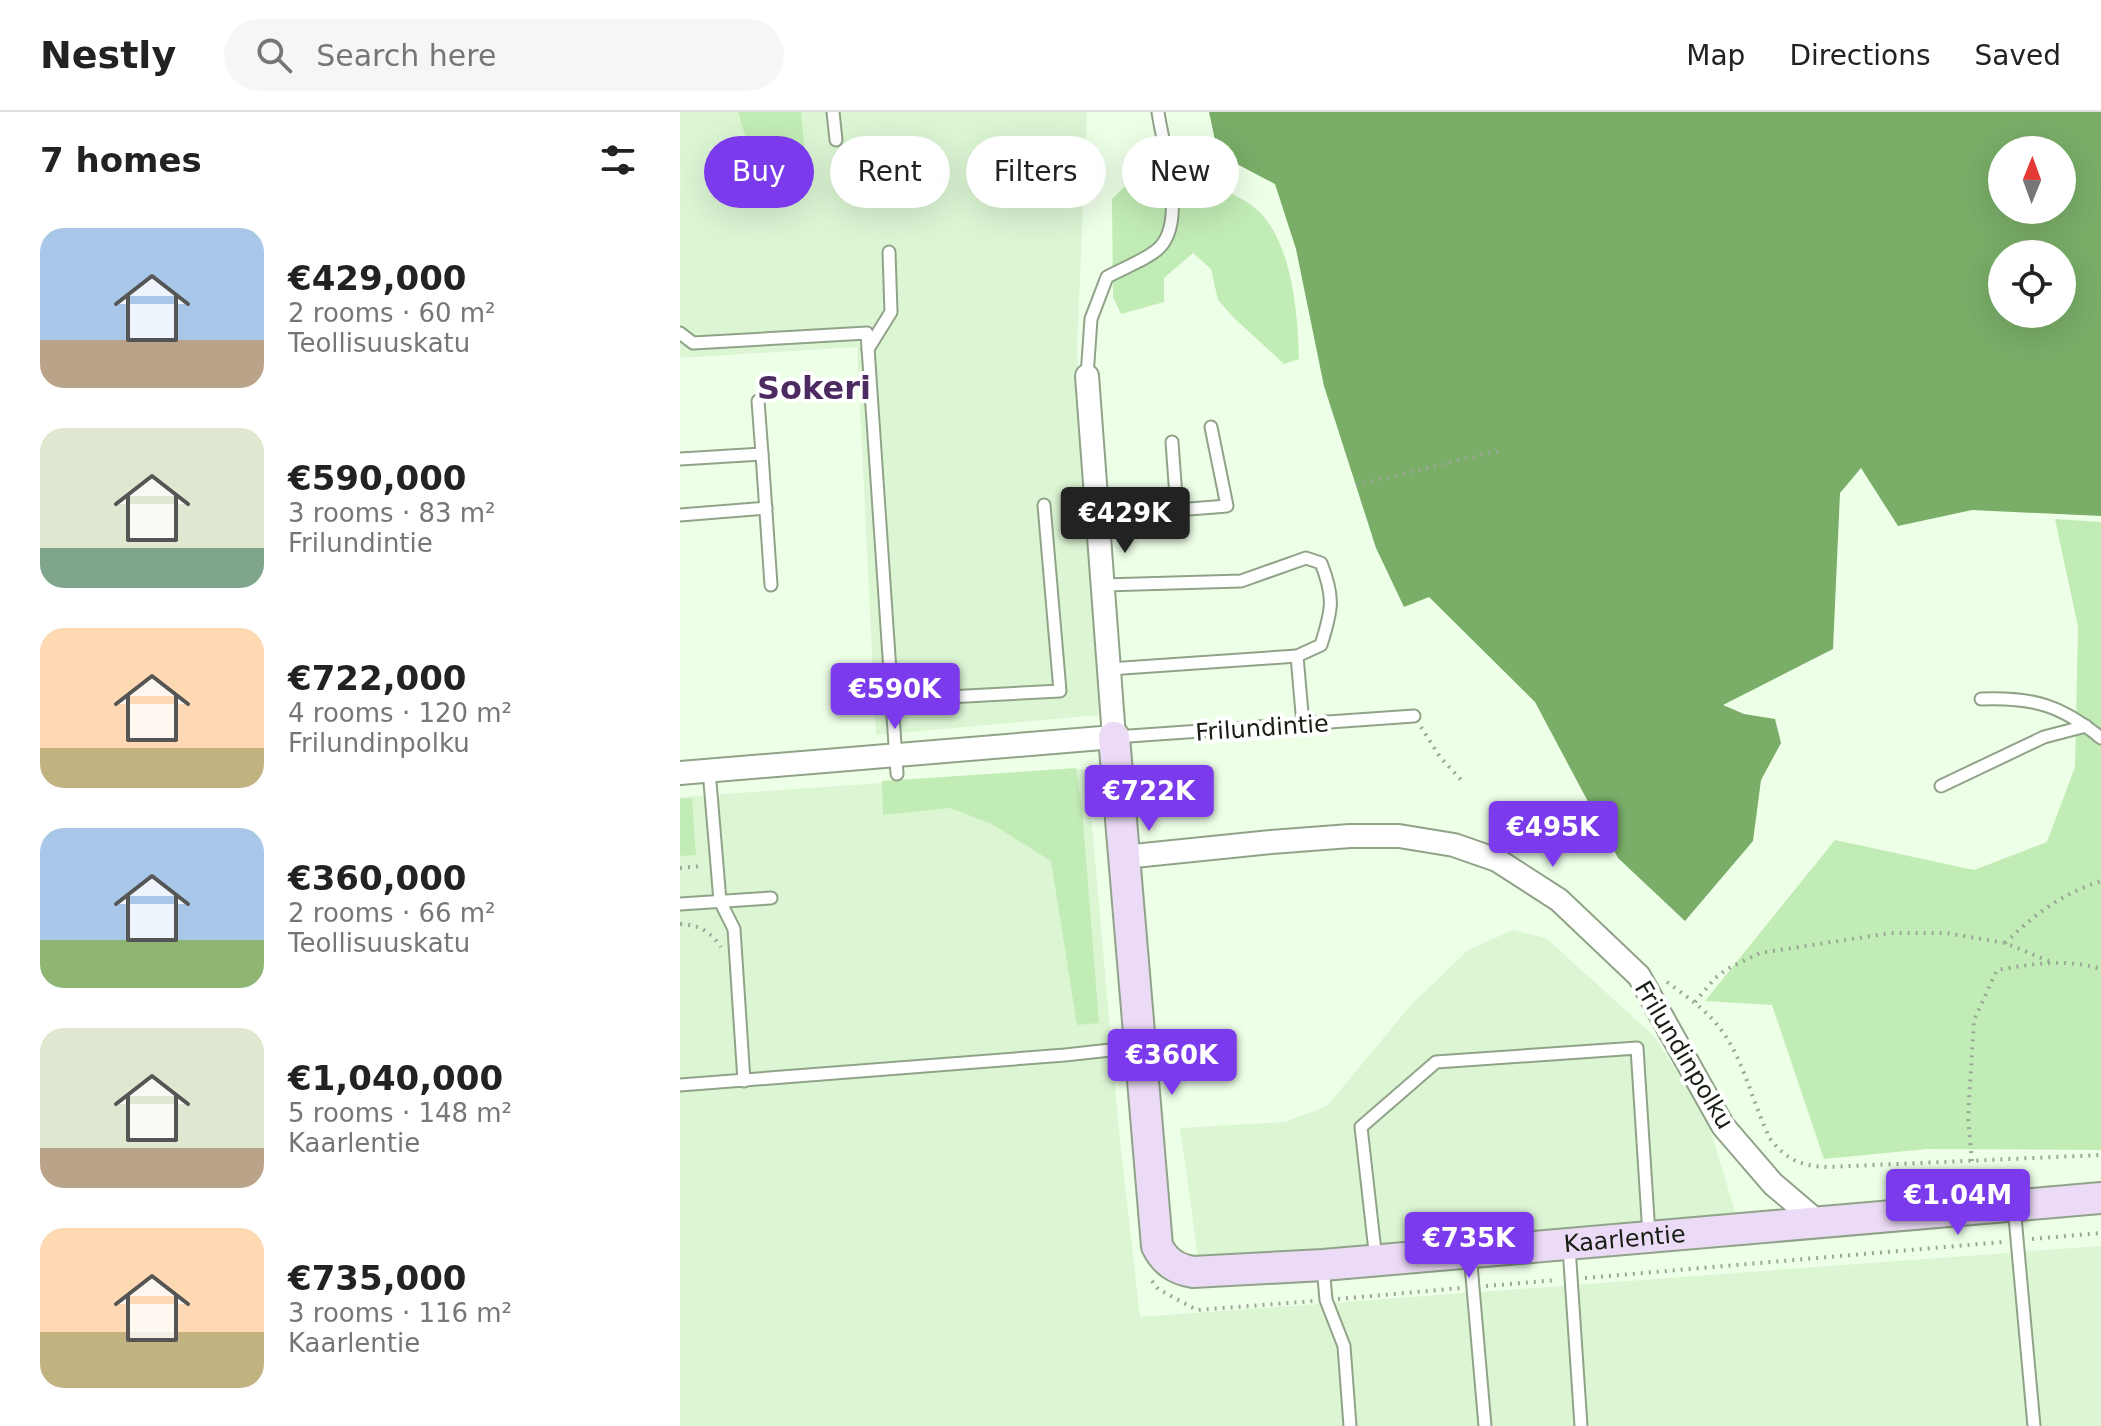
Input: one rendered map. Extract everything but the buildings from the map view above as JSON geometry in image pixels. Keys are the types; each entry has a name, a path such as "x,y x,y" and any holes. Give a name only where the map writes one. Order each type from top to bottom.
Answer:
{"street":[{"path":"1087,376 1114,737 1142,1046"},
{"name":"Frilundintie","path":"680,773 896,764 1114,737"},
{"name":"Frilundinpolku","path":"1124,857 1271,842 1399,836 1454,845 1497,860 1559,900 1639,976 1723,1126 1773,1184 1820,1224"},
{"name":"Kaarlentie","path":"1142,1046 1157,1246 1163,1258 1193,1272 1376,1261 2101,1198"}],"lane":[{"path":"833,112 836,136"},
{"path":"1087,376 1091,319 1107,277 1159,249 1170,232 1172,191 1158,112"},
{"path":"868,349 891,312 889,252"},
{"path":"680,333 693,343 867,333 896,764"},
{"path":"758,401 771,585"},
{"path":"1100,528 1159,520 1177,510 1227,506 1211,427"},
{"path":"1172,442 1177,510"},
{"path":"680,459 762,454"},
{"path":"892,700 1060,691 1044,505"},
{"path":"680,515 766,508"},
{"path":"1104,585 1241,581 1306,558 1321,563 1332,591 1328,623 1321,645 1297,656 1109,669"},
{"path":"1297,656 1303,725"},
{"path":"1981,699 2015,698 2062,710 2101,738"},
{"name":"Frilundintie","path":"1114,737 1414,716"},
{"path":"1941,786 2044,737 2086,726"},
{"path":"709,770 720,901 734,929 744,1081"},
{"path":"680,904 771,898"},
{"path":"680,1085 1142,1046"},
{"path":"1376,1261 1361,1127 1436,1062 1637,1048 1649,1237"},
{"path":"2013,1206 2034,1426"},
{"path":"1569,1244 1581,1426"},
{"path":"1469,1253 1485,1426"},
{"path":"1323,1265 1326,1300 1344,1346 1350,1426"}],"path":[{"path":"1356,485 1502,450"},
{"path":"1414,716 1440,757 1463,782"},
{"path":"2005,943 2048,905 2072,891 2101,881"},
{"path":"1694,1002 1727,969 1760,953 1901,932 1946,933 2005,943 2049,961"},
{"path":"1972,1161 1968,1118 1974,1020 1997,970 2049,961 2101,969"},
{"path":"1149,1277 1158,1289 1197,1310 2101,1233"}],"shaded area":[{"path":"680,112 1087,112 1086,136 966,136 966,208 1083,208 1077,350 1099,715 876,735 857,347 680,358"},
{"path":"738,112 801,112 803,136 745,136"},
{"path":"1209,112 2101,112 2101,516 1972,510 1898,526 1861,468 1840,493 1833,649 1723,705 1744,714 1775,719 1781,743 1761,780 1753,841 1685,921 1618,858 1535,702 1429,597 1404,607 1376,548 1324,386 1296,249 1275,184 1239,165 1239,136 1214,136"},
{"path":"1122,189 1122,208 1239,208 1239,198 1255,208 1267,221 1285,257 1297,321 1299,359 1284,364 1234,318 1218,300 1211,269 1193,253 1164,278 1164,302 1121,314 1113,297 1112,199"},
{"path":"2055,519 2101,522 2101,1150 1927,1149 1824,1159 1772,1005 1705,1001 1835,840 1974,870 2047,842 2075,767 2078,627"},
{"path":"1076,768 1099,1023 1077,1025 1051,861 992,824 950,808 883,815 882,781"},
{"path":"1087,769 1119,1131 1140,1317 2101,1246 2101,1426 680,1426 680,797"},
{"path":"692,798 696,855 680,856 680,799"},
{"path":"1513,930 1546,938 1653,1035 1706,1116 1738,1221 1199,1264 1180,1128 1285,1122 1327,1106 1410,1006 1468,950"}],"district":[{"name":"Sokeri","path":"814,388"}]}
